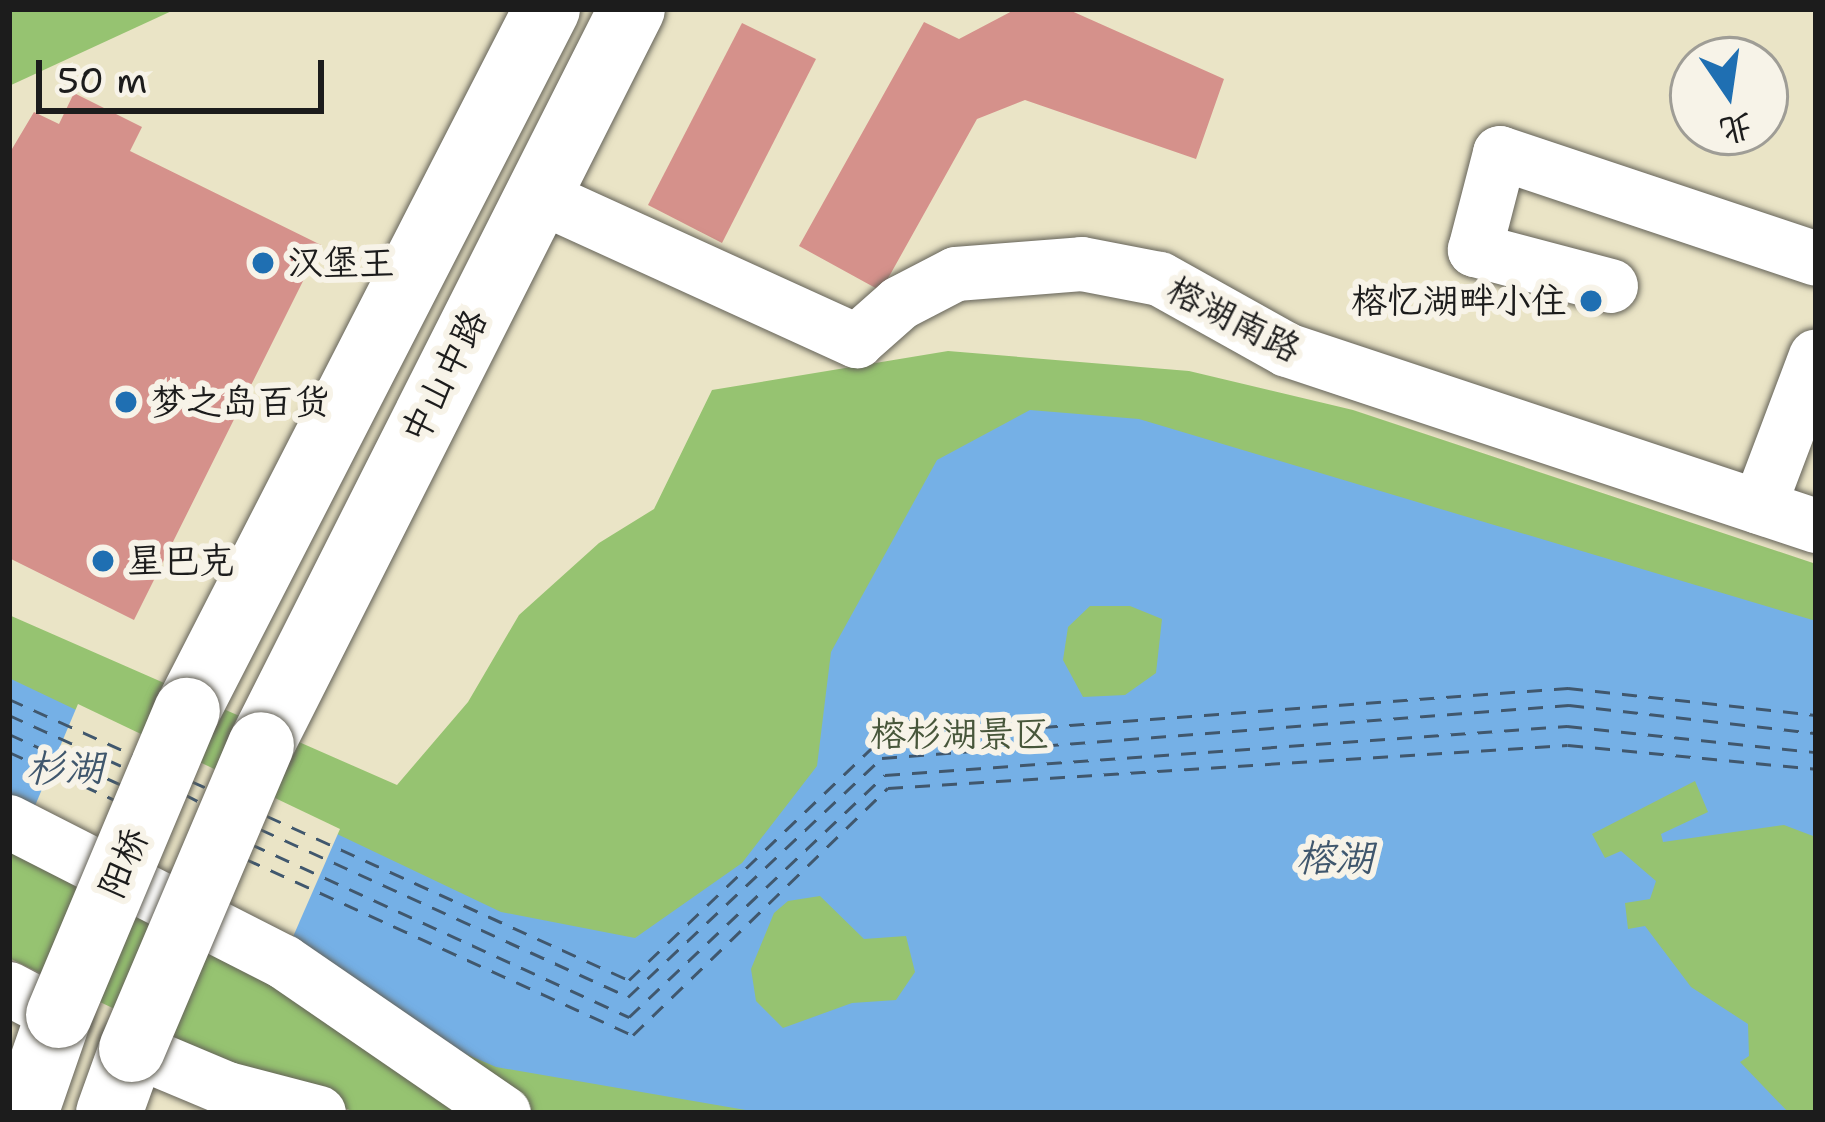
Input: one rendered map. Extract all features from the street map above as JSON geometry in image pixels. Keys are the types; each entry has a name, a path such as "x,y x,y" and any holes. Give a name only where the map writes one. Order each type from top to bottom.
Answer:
{"highway":[{"name":"阳桥","path":"34,1002 547,9"},
{"name":"中山中路","path":"132,1049 260,745 632,9"},
{"path":"25,1113 34,1002"},
{"path":"109,1113 132,1049"}],"street":[{"path":"1611,286 1475,250 1500,153 1816,259"},
{"name":"榕湖南路","path":"536,195 857,341 900,303 956,274 1082,264 1160,279 1287,350 1816,526"},
{"path":"1759,507 1816,356"},
{"path":"9,822 284,962 504,1113"},
{"path":"132,1049 226,1089 319,1113"}],"green space":[{"path":"9,9 176,9 9,86"},
{"name":"榕湖","path":"948,351 1189,371 1353,410 1816,564 1816,1113 358,1113 247,1073 9,958 9,615 397,785 468,702 519,615 599,543 654,509 712,390"}],"water":[{"name":"榕湖","path":"1030,410 1139,419 1816,621 1813,836 1784,825 1663,842 1661,834 1708,812 1695,781 1592,834 1605,858 1621,851 1656,881 1650,899 1625,903 1628,929 1645,926 1691,987 1748,1024 1749,1056 1740,1062 1789,1113 763,1113 496,1067 426,1037 9,805 9,678 501,912 635,938 742,863 817,766 831,652 937,460","holes":["1090,606 1130,606 1162,619 1156,673 1125,695 1083,697 1063,660 1068,627","820,896 864,939 906,936 915,972 896,1000 852,1003 783,1028 756,1001 751,969 774,913 788,901"]}],"pier":[{"path":"78,704 340,829 285,955 29,820"}],"building":[{"path":"1016,9 1067,9 1224,79 1196,159 1025,100 977,119 881,291 799,246 924,22 959,39"},
{"path":"742,23 816,59 722,243 648,205"},
{"name":"梦之岛百货","path":"74,93 142,127 130,151 321,245 134,620 9,558 9,154 34,112 59,124"}],"ferry route":[{"path":"267,816 629,980 881,739 1568,688 1816,715"},
{"path":"9,699 133,755"},
{"path":"260,829 628,997 882,758 1569,705 1816,733"},
{"path":"9,715 126,768"},
{"path":"251,844 629,1017 885,775 1567,726 1816,752"},
{"path":"9,734 122,785"},
{"path":"246,859 633,1035 888,788 1568,745 1816,769"},
{"path":"9,752 117,801"},
{"path":"191,781 209,789"},
{"path":"184,794 202,803"}],"place":[{"name":"汉堡王","path":"263,263"},
{"name":"榕忆湖畔小住","path":"1591,301"},
{"name":"梦之岛百货","path":"126,402"},
{"name":"星巴克","path":"103,561"}],"park label":[{"name":"榕杉湖景区","path":"960,734"}],"water label":[{"name":"杉湖","path":"65,767"}]}
